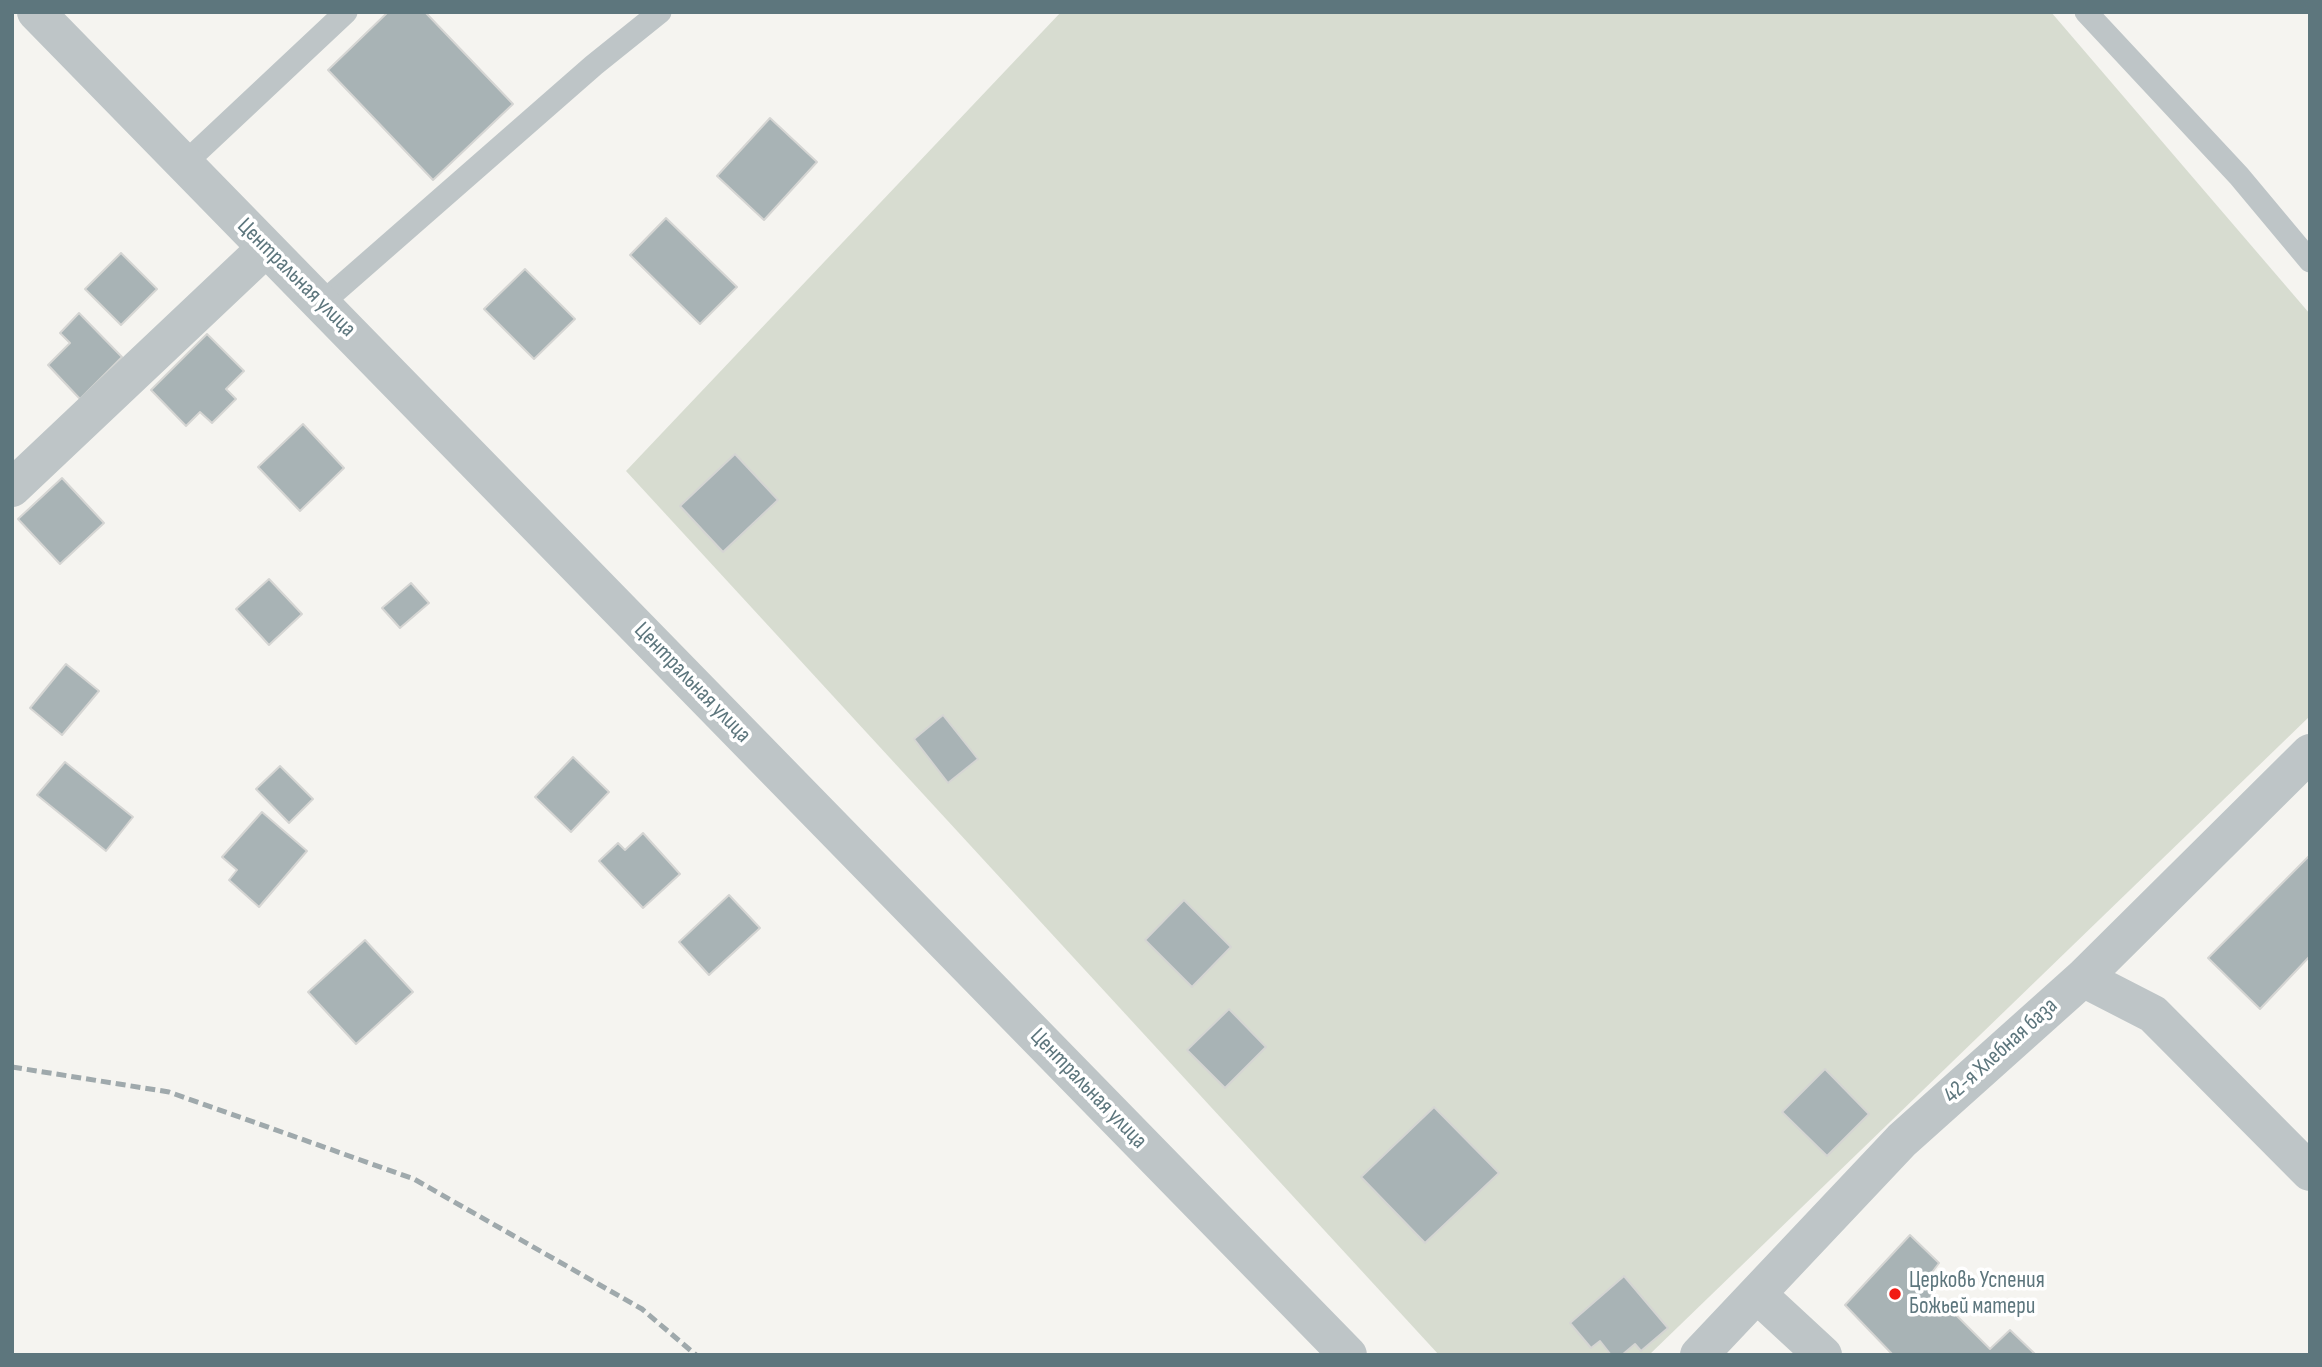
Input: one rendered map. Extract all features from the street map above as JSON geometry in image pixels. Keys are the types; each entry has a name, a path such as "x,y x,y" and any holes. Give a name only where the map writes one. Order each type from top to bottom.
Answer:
{"street":[{"name":"Центральная улица","path":"36,12 1348,1355"},
{"path":"12,488 266,248"},
{"name":"42-я Хлебная база","path":"1699,1355 1902,1140 2083,978 2310,753"},
{"path":"2083,978 2152,1014 2310,1172"},
{"path":"1757,1294 1824,1355"}],"lane":[{"path":"184,164 346,12"},
{"path":"322,303 594,65 660,12"},
{"path":"2086,12 2238,176 2310,261"}],"shaded area":[{"path":"1061,12 2051,12 2310,314 2310,716 1649,1355 1439,1355 626,471"}],"building":[{"path":"388,12 425,12 513,104 433,180 328,70"},
{"path":"770,118 817,162 764,220 717,176"},
{"path":"666,218 737,287 700,324 630,255"},
{"path":"121,253 157,289 121,325 85,289"},
{"path":"525,269 575,319 534,359 484,309"},
{"path":"79,313 122,357 80,399 48,365 70,343 60,333"},
{"path":"207,334 244,371 226,389 236,399 212,423 200,412 186,426 151,390"},
{"path":"303,424 344,468 300,511 258,467"},
{"path":"735,454 778,500 723,552 680,506"},
{"path":"62,478 104,523 60,564 18,519"},
{"path":"269,579 302,614 269,645 236,609"},
{"path":"411,583 429,603 400,628 382,608"},
{"path":"66,664 99,691 62,735 30,708"},
{"path":"943,715 978,759 948,783 914,739"},
{"path":"573,757 609,792 571,832 535,797"},
{"path":"65,762 133,817 106,851 37,795"},
{"path":"280,766 313,799 289,823 256,789"},
{"path":"262,812 307,851 259,907 229,880 237,870 222,857"},
{"path":"643,833 680,874 643,908 599,861 618,843 625,850"},
{"path":"2310,855 2310,956 2260,1009 2208,958"},
{"path":"729,895 760,928 709,975 679,942"},
{"path":"1184,900 1231,947 1192,987 1145,940"},
{"path":"365,940 413,992 356,1044 308,992"},
{"path":"1229,1009 1266,1047 1225,1088 1187,1050"},
{"path":"1825,1069 1869,1114 1827,1156 1782,1112"},
{"path":"1434,1107 1499,1173 1425,1243 1361,1177"},
{"name":"Церковь Успения Божьей матери","path":"1910,1235 1939,1263 1924,1283 1990,1349 2010,1330 2036,1355 1893,1355 1845,1305"},
{"path":"1624,1276 1668,1328 1641,1351 1635,1344 1622,1355 1611,1355 1600,1341 1591,1348 1570,1323"}],"railway":[{"path":"12,1067 169,1092 414,1179 642,1309 696,1355"}],"place":[{"name":"Церковь Успения Божьей матери","path":"1895,1294"}]}
